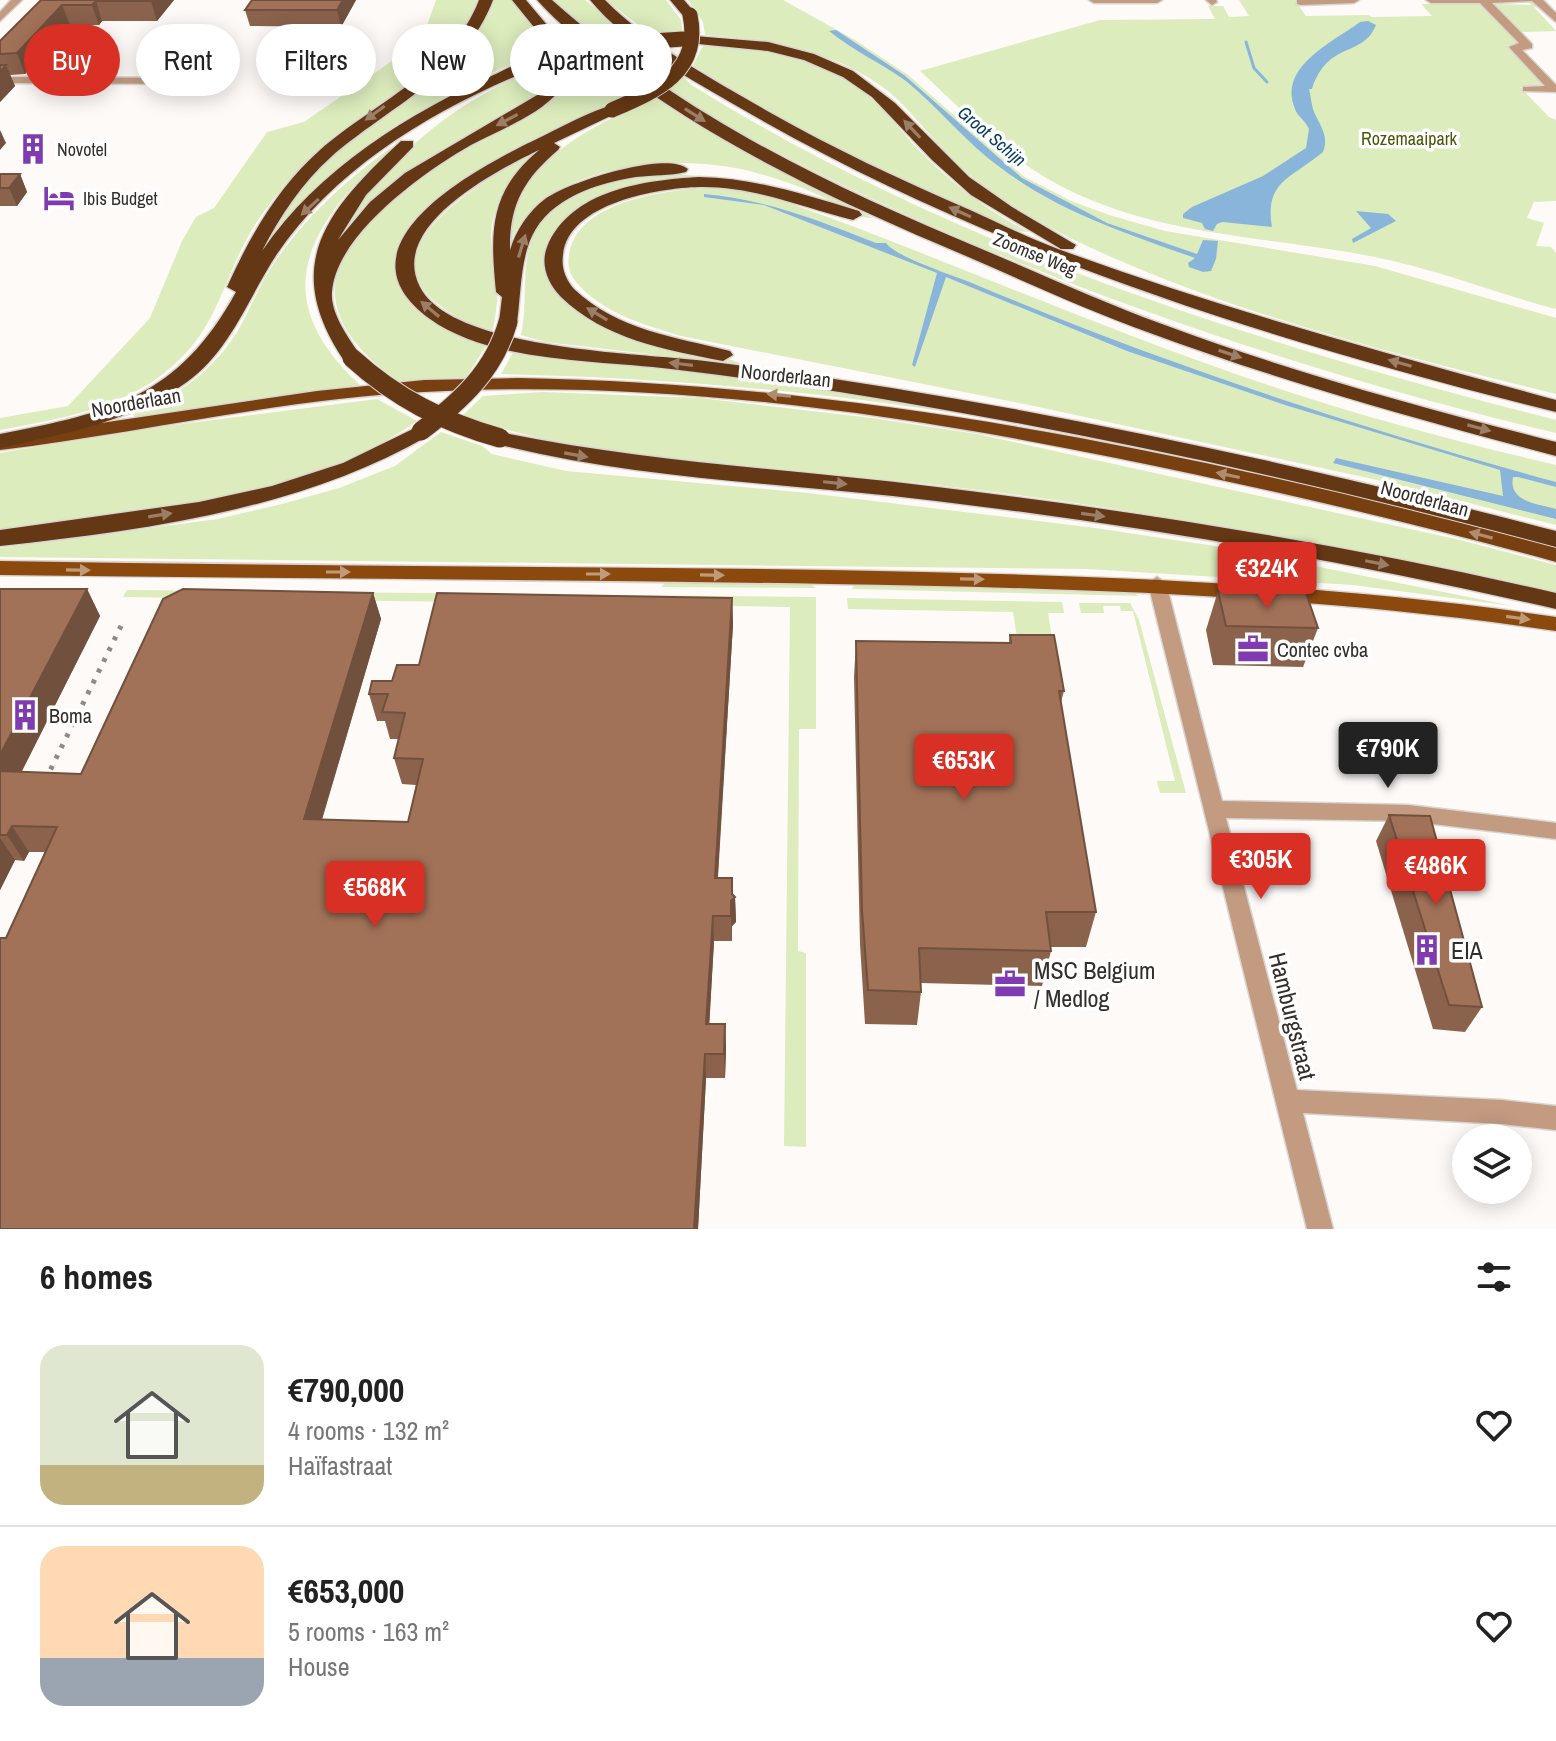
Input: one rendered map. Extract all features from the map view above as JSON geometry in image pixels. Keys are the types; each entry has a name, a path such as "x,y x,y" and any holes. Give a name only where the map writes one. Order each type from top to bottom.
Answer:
{"highway":[{"path":"228,324 230,304 249,255 289,191 343,138 455,51 480,20 486,0"},
{"path":"323,289 343,244 382,200 445,153 542,99 562,76 565,61 562,51 519,0"},
{"name":"Zoomse Weg","path":"544,0 570,25 641,80 748,148 900,222 1156,329 1398,406 1556,449"},
{"name":"Zoomse Weg","path":"597,0 616,19 691,73 808,140 872,173 1049,252 1163,292 1372,356 1556,406"},
{"path":"677,0 690,15 696,41 682,68 649,95 486,172 428,215 412,235 404,257 406,278 418,299 428,308 466,331 520,345 759,374 1007,414 1372,489 1556,539"},
{"path":"672,40 725,41 772,48 822,62 849,74 880,97 950,169 991,202 1063,243 1163,292"},
{"path":"0,443 86,422 147,398 181,377 204,358 279,240 333,186 434,110 510,73"},
{"path":"510,74 423,130 363,189 340,219 324,249 320,267 334,330 352,358 401,399 467,429 617,462 936,494 1224,535 1556,601"},
{"path":"508,322 499,238 504,209 517,183 535,161 583,124"},
{"path":"0,538 150,517 310,484 364,463 421,431 453,407 484,375 498,353 508,322 518,258 527,229 558,199 615,176 676,169 739,174 779,185 1043,293 1156,329"},
{"path":"871,222 809,201 745,185 698,182 661,185 618,196 587,211 561,236 555,248 553,265 560,284 584,306 621,327 647,336 713,353 953,399 1007,414"},
{"name":"Noorderlaan","path":"0,443 79,435 278,401 421,386 602,383 696,387 877,408 1055,439 1370,506 1556,555"}],"main road":[{"path":"0,568 1157,583 1406,604 1556,624"}],"street":[{"path":"0,18 17,0"},
{"path":"1094,1 1157,0"},
{"path":"1301,2 1354,0"},
{"path":"1431,0 1528,0"},
{"path":"1483,0 1528,46 1514,47 1555,89"},
{"path":"1537,0 1556,19"},
{"path":"0,80 136,81"},
{"path":"1527,89 1555,89"},
{"name":"Hamburgstraat","path":"1157,583 1320,1229"},
{"path":"1214,809 1408,813 1556,831"},
{"path":"1288,1101 1502,1112 1556,1118"}],"green space":[{"path":"436,0 478,0 468,24 427,24"},
{"path":"492,0 511,0 531,24 510,24 510,66 494,73 494,24 483,23"},
{"path":"553,0 585,0 615,24 580,24"},
{"path":"606,0 666,0 681,20 683,34 672,34 672,24 637,24"},
{"path":"688,0 783,0 855,40 908,75 1023,176 1071,201 1109,215 1165,231 1375,266 1556,318 1556,394 1303,327 1118,260 1045,225 989,190 962,169 896,98 868,77 801,50 753,40 705,35 703,22"},
{"name":"Rozemaaipark","path":"1239,0 1295,0 1306,16 1372,17 1432,16 1421,4 1479,3 1520,44 1507,45 1546,86 1520,87 1549,117 1556,120 1556,201 1534,202 1527,218 1544,223 1536,246 1551,247 1556,253 1556,309 1398,262 1200,230 1115,209 1074,193 1035,171 976,123 920,71 1100,20 1215,19 1208,6 1223,6 1229,17 1249,16"},
{"path":"1529,2 1540,6 1534,7 1556,31 1520,32 1492,4 1531,5"},
{"path":"704,44 759,50 795,58 846,79 875,102 941,172 983,205 1029,232 1010,228 904,181 762,107 693,65"},
{"path":"392,61 392,96 324,146 279,193 249,235 214,312 184,356 151,383 110,403 0,430 0,418 68,406 150,318 182,241 196,217 214,208 267,132 304,122 341,96 376,96 376,72"},
{"path":"683,75 690,84 790,142 894,195 1000,242 1220,324 1556,420 1556,433 1308,365 1065,281 907,215 815,171 724,124 672,93 672,84"},
{"path":"510,80 510,96 535,96 409,172 361,212 340,237 335,238 355,208 403,154 460,109 481,96 494,96 494,88"},
{"path":"410,96 448,96 388,133 349,163 281,228 255,261 273,223 290,197 318,166"},
{"path":"548,96 628,96 454,187 415,220 405,237 405,290 414,304 441,325 488,343 465,379 400,383 360,349 345,327 336,303 338,271 355,238 383,207 458,150"},
{"path":"653,97 714,135 873,218 859,215 806,189 760,174 696,163 659,164 622,168 555,192 530,213 509,239 516,210 527,187 542,167 582,135"},
{"path":"393,146 352,188 331,215 316,240 308,265 306,290 310,314 320,338 361,386 135,417 133,414 180,390 207,369 240,327 270,270 300,229 360,171"},
{"path":"542,148 502,196 493,219 491,243 498,290 492,333 445,309 420,285 415,260 426,234 447,210 476,187"},
{"path":"677,174 741,180 719,179 604,198 547,253 576,307 746,365 545,342 521,335 528,253 541,223 555,209 593,188 636,178"},
{"path":"704,188 749,191 778,199 1203,363 1301,396 1409,428 1556,465 1556,525 1382,481 1034,406 681,336 612,310 599,303 575,280 568,263 569,255 575,237 587,223 623,203 666,192"},
{"path":"515,349 851,391 1164,450 1163,453 999,420 834,397 668,381 501,374"},
{"path":"542,392 700,398 977,434 1460,540 1556,565 1556,593 1186,520 962,488 645,457 582,447 462,416 483,396"},
{"path":"377,399 417,421 372,448 322,470 216,499 0,530 0,453 120,432"},
{"path":"441,432 482,446 492,454 566,471 808,493 1095,528 1215,546 1513,606 1353,585 1087,569 0,557 0,548 218,519 339,488 395,466"},
{"path":"666,582 808,583 816,588 661,587"},
{"path":"858,583 1129,591 1139,596 851,589"},
{"path":"127,590 816,597 816,729 799,729 798,951 806,953 806,1147 784,1146 790,607 123,597"},
{"path":"847,598 1062,602 1064,613 1048,613 1053,645 1018,644 1013,612 848,609"},
{"path":"1079,603 1130,603 1139,620 1186,793 1160,793 1157,781 1175,781 1133,611 1121,611 1120,606 1103,606 1104,613 1081,613"}],"water":[{"path":"1368,21 1376,25 1370,35 1327,63 1312,89 1309,89 1325,146 1323,152 1276,190 1272,200 1272,227 1222,222 1213,231 1205,229 1202,223 1183,218 1183,214 1192,207 1263,176 1306,148 1309,129 1295,109 1292,94 1294,80 1301,68 1323,47 1360,22"},
{"path":"836,30 904,75 1022,178 1107,223 1197,254 1203,240 1218,241 1211,271 1203,272 1189,267 1188,263 1195,258 1071,210 1024,184 976,148 906,81 829,31"},
{"path":"704,194 771,206 876,243 886,243 925,265 1188,367 1334,416 1556,482 1556,487 1513,477 1515,492 1520,497 1556,509 1556,519 1333,463 1336,458 1503,496 1500,470 1285,405 1127,351 946,277 915,367 912,365 937,273 764,205 704,197"},
{"path":"1356,211 1388,214 1396,221 1353,243 1352,239 1371,228"}],"building":[{"path":"41,0 152,0 62,5 44,24 24,24 24,46 17,53 0,54 0,41"},
{"path":"252,0 343,0 337,10 245,10"},
{"path":"0,174 20,174 9,188 0,188"},
{"path":"0,589 87,589 0,755"},
{"path":"183,589 373,593 304,819 408,822 423,759 394,758 405,713 382,712 388,694 369,694 372,681 392,681 397,665 419,665 437,593 732,598 715,878 732,878 732,894 735,897 731,901 731,916 713,916 706,1024 725,1024 724,1054 705,1054 694,1229 0,1229 0,938 6,938 57,827 12,826 7,835 0,835 0,771 81,774 163,599"},
{"path":"1218,591 1306,593 1318,628 1226,626"},
{"path":"1010,635 1054,635 1064,691 1059,691 1096,912 1046,912 1051,951 919,948 921,992 868,990 862,910 856,641 1011,643"},
{"path":"1389,815 1430,816 1482,1007 1449,1005"}],"waterway":[{"path":"1246,42 1254,68 1267,82"}],"railway":[{"path":"40,791 123,622"}],"place":[{"name":"Novotel","path":"33,149"},
{"name":"Ibis Budget","path":"59,198"},
{"name":"Contec cvba","path":"1253,649"},
{"name":"Boma","path":"25,715"},
{"name":"EIA","path":"1427,950"},
{"name":"MSC Belgium / Medlog","path":"1010,984"}],"water label":[{"name":"Groot Schijn","path":"992,136"}]}
